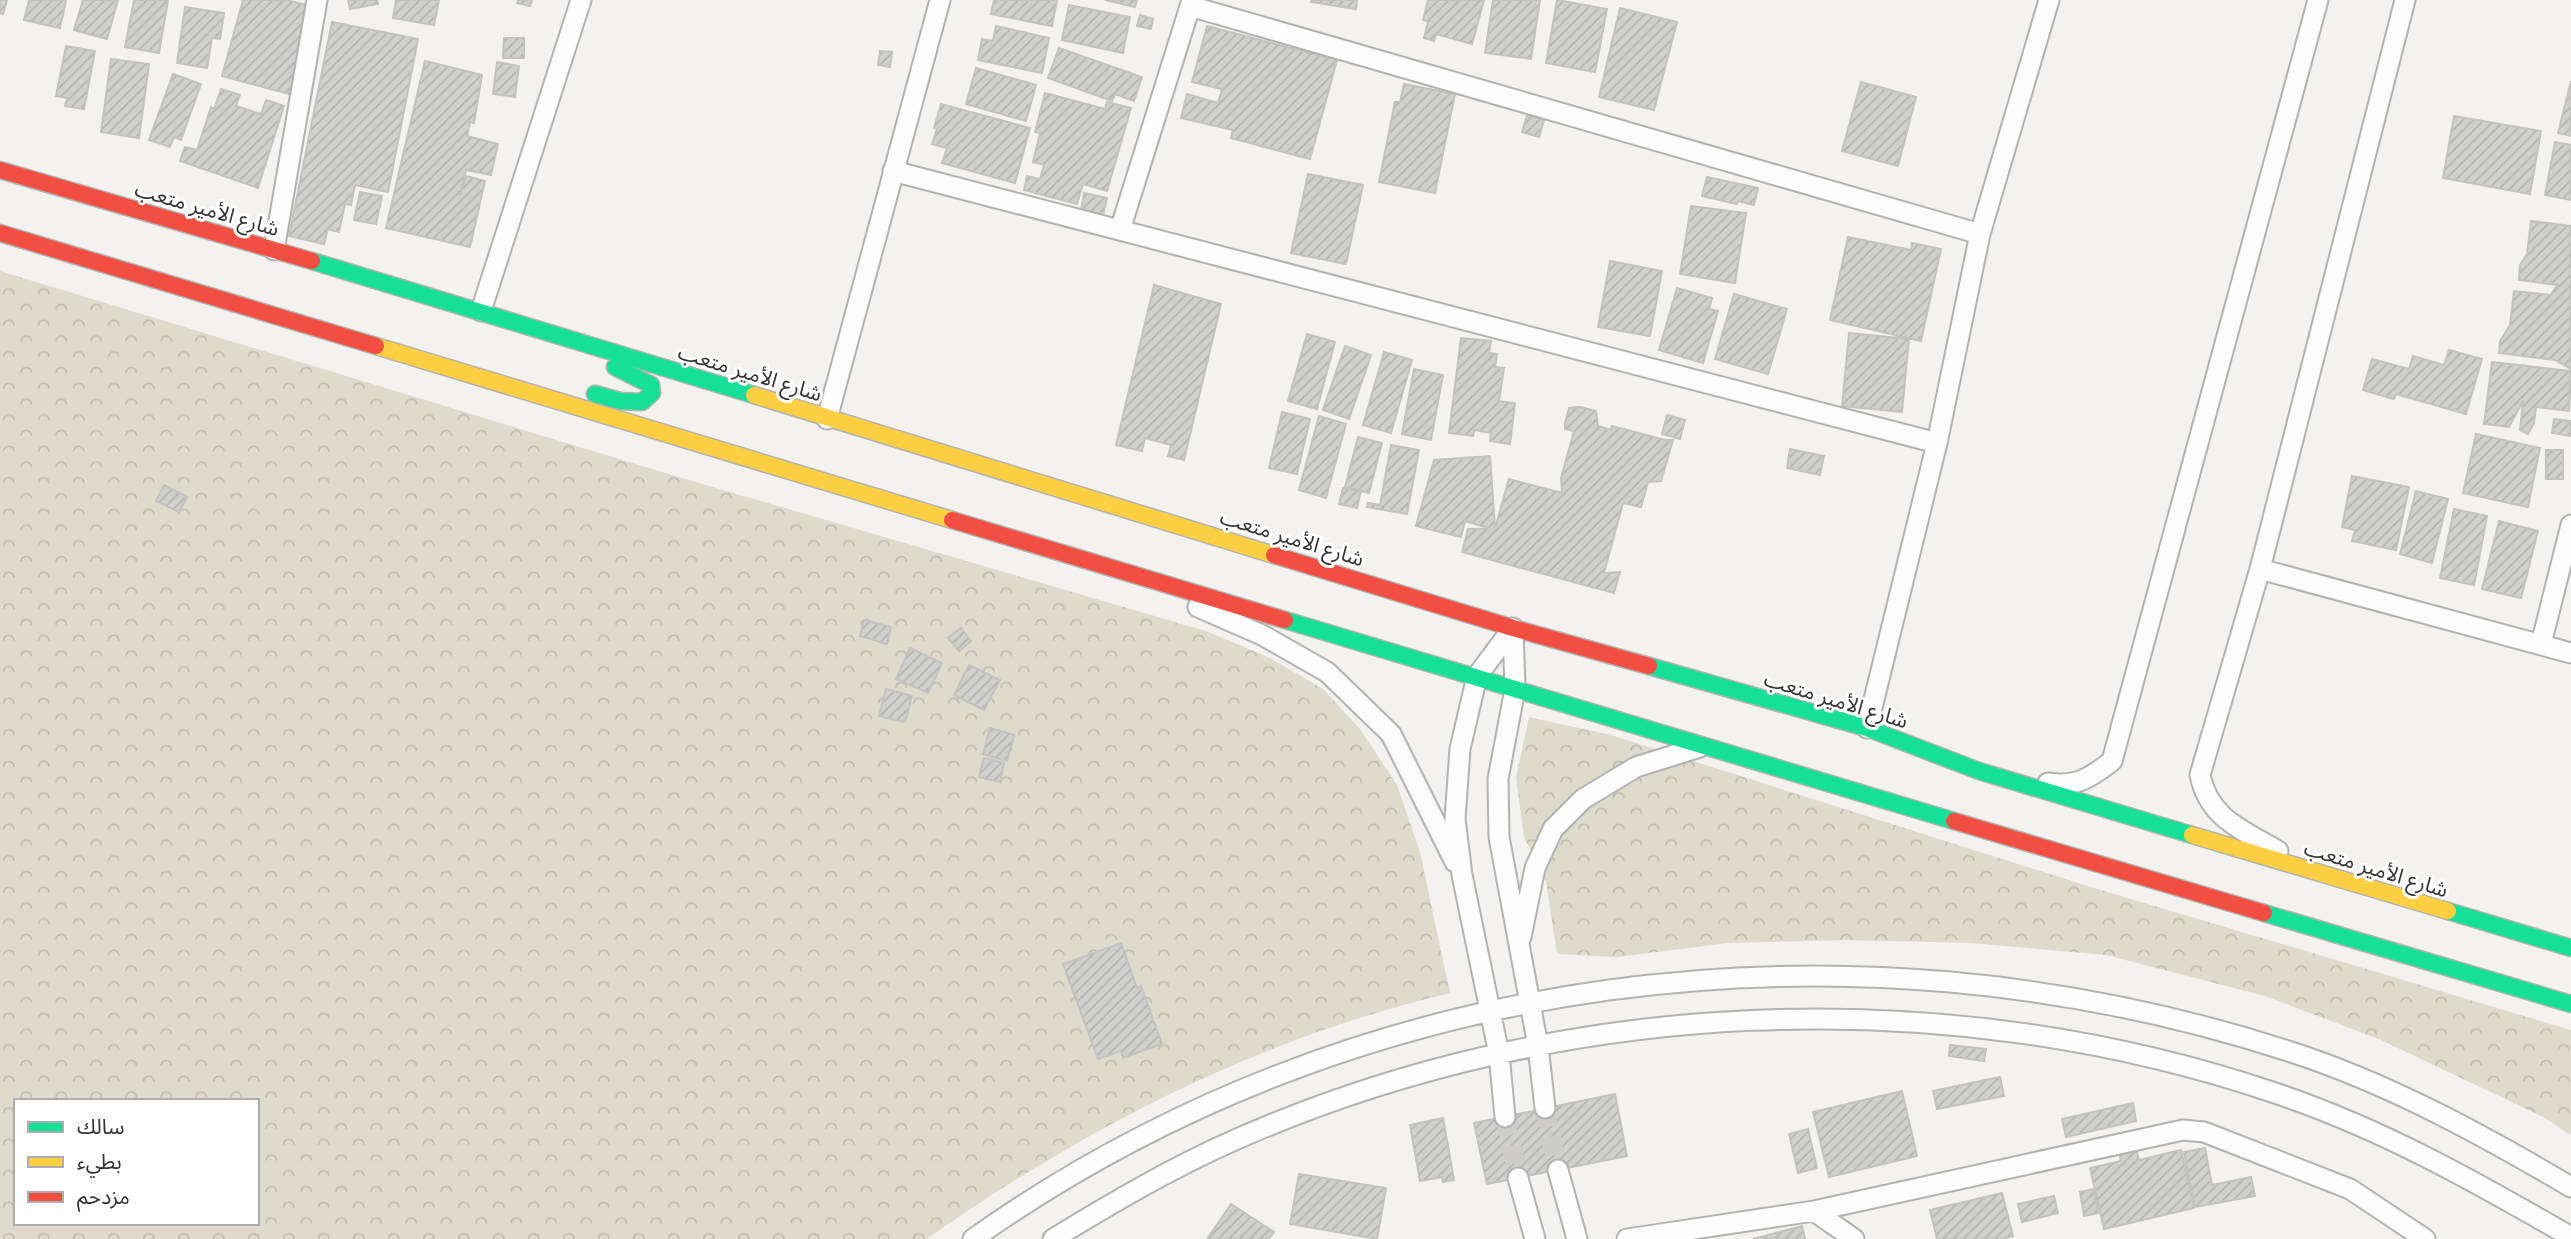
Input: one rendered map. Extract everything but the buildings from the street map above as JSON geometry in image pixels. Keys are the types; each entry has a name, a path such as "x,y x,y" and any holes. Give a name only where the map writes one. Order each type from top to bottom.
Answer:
{"main road":[{"name":"شارع الأمير متعب","path":"0,170 481,311 1513,628 1867,728 1979,771 2571,948"},
{"path":"0,233 1703,746 2571,1004"},
{"path":"284,318 620,401 642,402 652,393 651,386 637,376 481,311"}],"street":[{"path":"274,250 317,0"},
{"path":"481,311 581,0"},
{"path":"827,419 940,0"},
{"path":"1979,771 2061,785 2087,780 2112,761 2318,0"},
{"path":"2312,872 2218,814 2204,794 2200,775 2260,569 2405,0"},
{"path":"1867,728 1937,443 1980,234 2043,1"},
{"path":"1119,230 1191,3 1980,234"},
{"path":"893,171 1937,443"},
{"path":"2541,644 2571,525"},
{"path":"1094,563 1262,635 1327,672 1391,734 1462,875"},
{"path":"2260,569 2571,653"},
{"path":"1506,1117 1499,1054 1462,875 1455,819 1460,749 1477,676 1513,628"},
{"path":"1513,628 1515,689 1498,779 1499,837 1538,1046 1545,1108"},
{"path":"1519,948 1535,868 1553,829 1583,799 1636,767 1703,746"},
{"path":"1435,823 1455,819"},
{"path":"973,1239 1090,1165 1217,1099 1355,1046 1442,1022 1566,995 1643,984 1740,976 1949,980 2076,998 2195,1024 2291,1052 2387,1089 2496,1143 2571,1186"},
{"path":"1053,1239 1112,1203 1236,1139 1370,1088 1538,1046 1644,1028 1742,1020 1945,1024 2068,1041 2184,1066 2276,1093 2346,1120 2474,1181 2571,1237"},
{"path":"1627,1239 1814,1211 2183,1130 2204,1132 2350,1189 2425,1239"},
{"path":"1558,1170 1577,1239"},
{"path":"1518,1178 1535,1239"},
{"path":"1814,1211 1854,1239"}],"green space":[{"path":"0,271 672,475 1206,631 1270,658 1323,689 1360,729 1397,785 1420,852 1450,993 1379,1012 1310,1035 1176,1091 1049,1160 927,1239 0,1239"},
{"path":"1529,717 1611,735 2091,887 2571,1030 2571,1135 2541,1116 2381,1040 2265,996 2106,955 1971,943 1846,940 1728,943 1618,957 1557,954 1546,882 1524,837 1516,778"}],"tunnel":[{"path":"1545,1108 1558,1170"},
{"path":"1505,1117 1518,1178"}],"traffic: fast":[{"path":"312,261 754,395"},
{"path":"595,394 620,401 642,402 652,393 651,385 615,367"},
{"path":"1285,620 1954,821"},
{"path":"1649,666 1867,728 1979,771 2192,835"},
{"path":"2448,911 2571,948"},
{"path":"2264,913 2571,1004"}],"traffic: slow":[{"path":"376,346 952,520"},
{"path":"754,395 1274,555"},
{"path":"2192,835 2448,911"}],"traffic: jam":[{"path":"0,170 312,261"},
{"path":"0,233 376,346"},
{"path":"952,520 1285,620"},
{"path":"1274,555 1513,628 1649,666"},
{"path":"1954,821 2264,913"}]}
